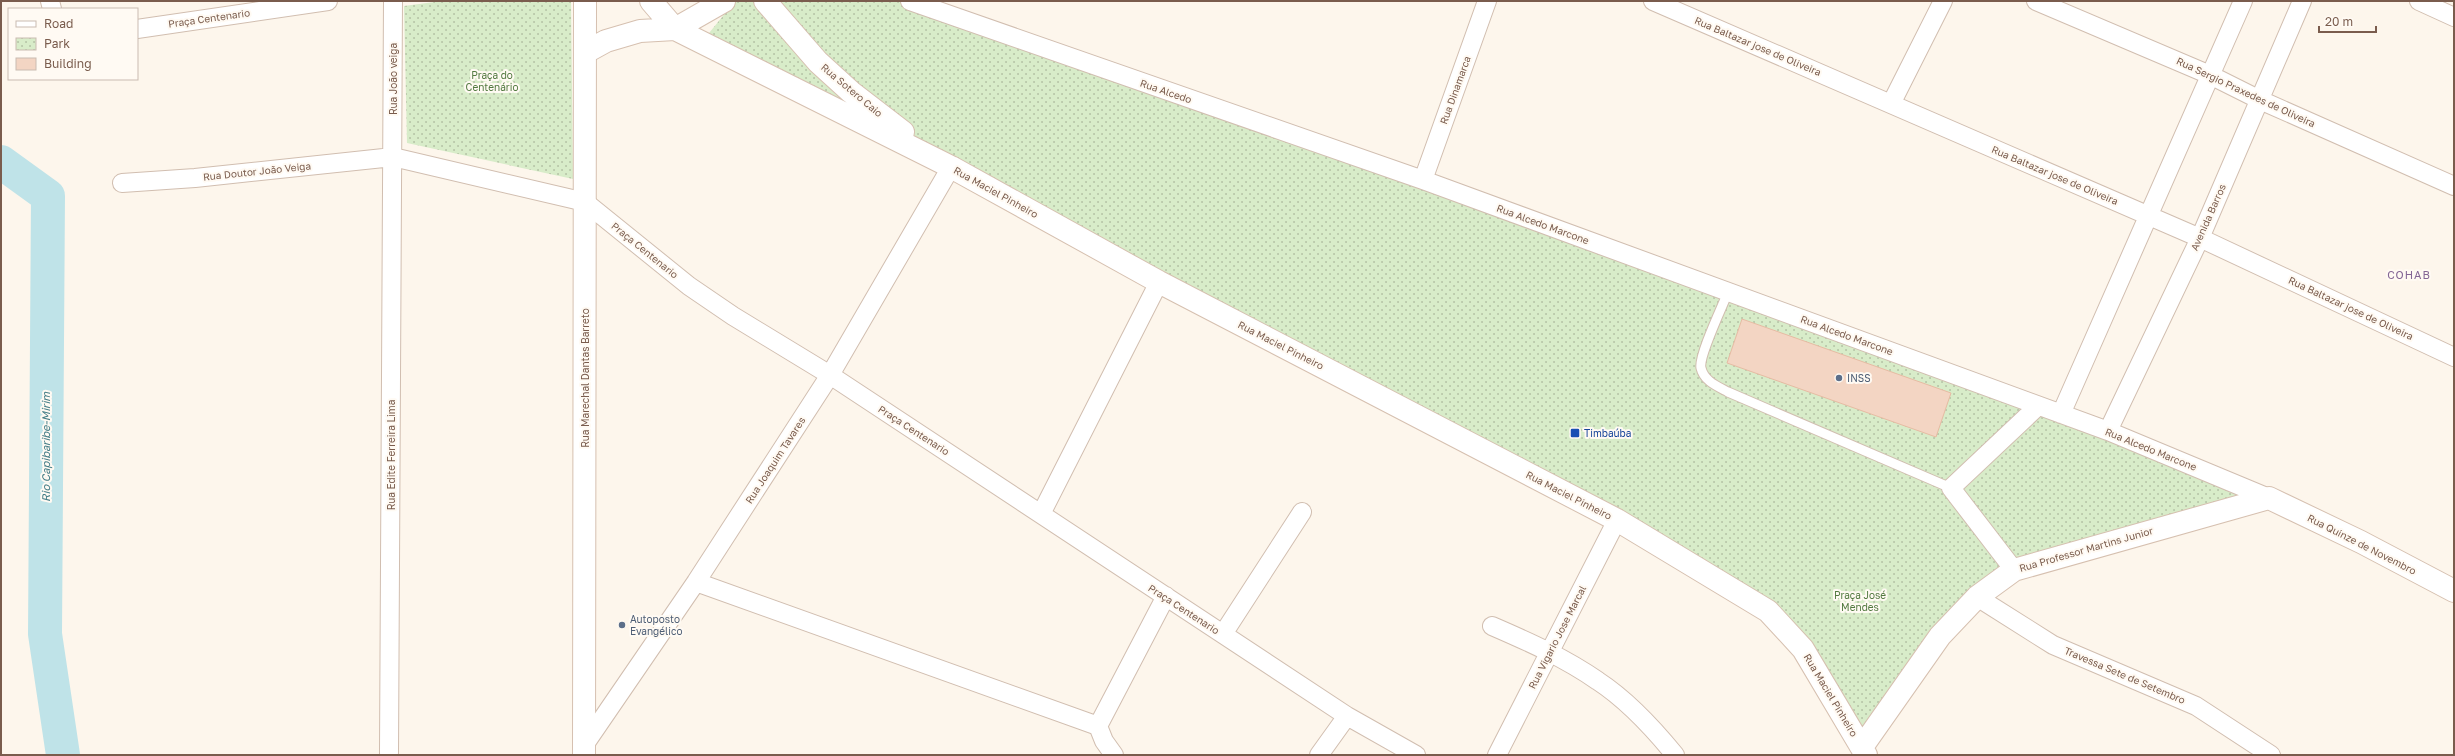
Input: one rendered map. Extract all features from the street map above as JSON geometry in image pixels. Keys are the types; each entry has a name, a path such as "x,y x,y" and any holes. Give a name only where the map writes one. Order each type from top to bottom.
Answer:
{"street":[{"name":"Praça Centenario","path":"138,29 328,1"},
{"name":"Rua João veiga","path":"393,1 393,157"},
{"name":"Rua Marechal Dantas Barreto","path":"585,1 585,749"},
{"name":"Rua Maciel Pinheiro","path":"651,1 675,29 951,167 1159,282 1617,520 1768,611 1803,649 1859,752"},
{"path":"586,52 606,41 640,31 675,29 724,1"},
{"name":"Rua Sotero Caio","path":"765,1 818,62 851,92 951,167"},
{"name":"Rua Alcedo","path":"910,1 1423,180"},
{"name":"Rua Dinamarca","path":"1423,180 1487,1"},
{"name":"Rua Baltazar jose de Oliveira","path":"1653,1 2200,238 2454,357"},
{"path":"1891,104 1943,1"},
{"name":"Rua Sergio Praxedes de Oliveira","path":"2036,1 2210,75 2260,100 2454,186"},
{"path":"2061,414 2243,1"},
{"name":"Avenida Barros","path":"2108,431 2200,238 2302,1"},
{"path":"2419,1 2454,16"},
{"name":"Praça Centenario","path":"393,157 585,202 689,286 733,316 830,375 1347,716 1416,755"},
{"name":"Rua Doutor João Veiga","path":"122,183 195,178 393,157"},
{"name":"Rua Edite Ferreira Lima","path":"389,753 393,157"},
{"name":"Rua Joaquim Tavares","path":"585,749 696,582 830,375 951,167"},
{"name":"Rua Alcedo Marcone","path":"1423,180 2108,431 2269,498"},
{"path":"1041,514 1159,282"},
{"path":"2014,570 1951,488 2038,406"},
{"name":"Rua Professor Martins Junior","path":"1859,752 1940,636 1977,597 2014,570 2269,498"},
{"name":"Rua Quinze de Novembro","path":"2269,498 2453,588"},
{"path":"1223,634 1302,512"},
{"name":"Rua Vigario Jose Marcal","path":"1497,755 1617,520"},
{"path":"696,582 1098,726 1104,741 1114,755"},
{"path":"1098,726 1166,596"},
{"name":"Travessa Sete de Setembro","path":"1977,597 2053,645 2090,662 2172,694 2196,706 2272,755"},
{"path":"1492,626 1549,651 1599,681 1634,711 1675,755"},
{"path":"1319,755 1347,716"}],"lane":[{"path":"1728,292 1700,361 1704,375 1711,383 1728,392 1951,488"}],"green space":[{"name":"Praça do Centenário","path":"442,1 571,1 573,179 407,143 404,6"},
{"name":"Praça José Mendes","path":"735,1 911,1 2269,498 1976,593 1862,747 1768,611 701,43"}],"building":[{"name":"INSS","path":"1742,319 1951,393 1936,437 1727,363"}],"waterway":[{"name":"Rio Capibaribe-Mirim","path":"1,162 48,196 45,634 63,755"}],"place":[{"name":"INSS","path":"1839,378"},
{"name":"Timbaúba","path":"1575,433"},
{"name":"Autoposto Evangélico","path":"622,625"}],"district":[{"name":"COHAB","path":"2409,275"}]}
